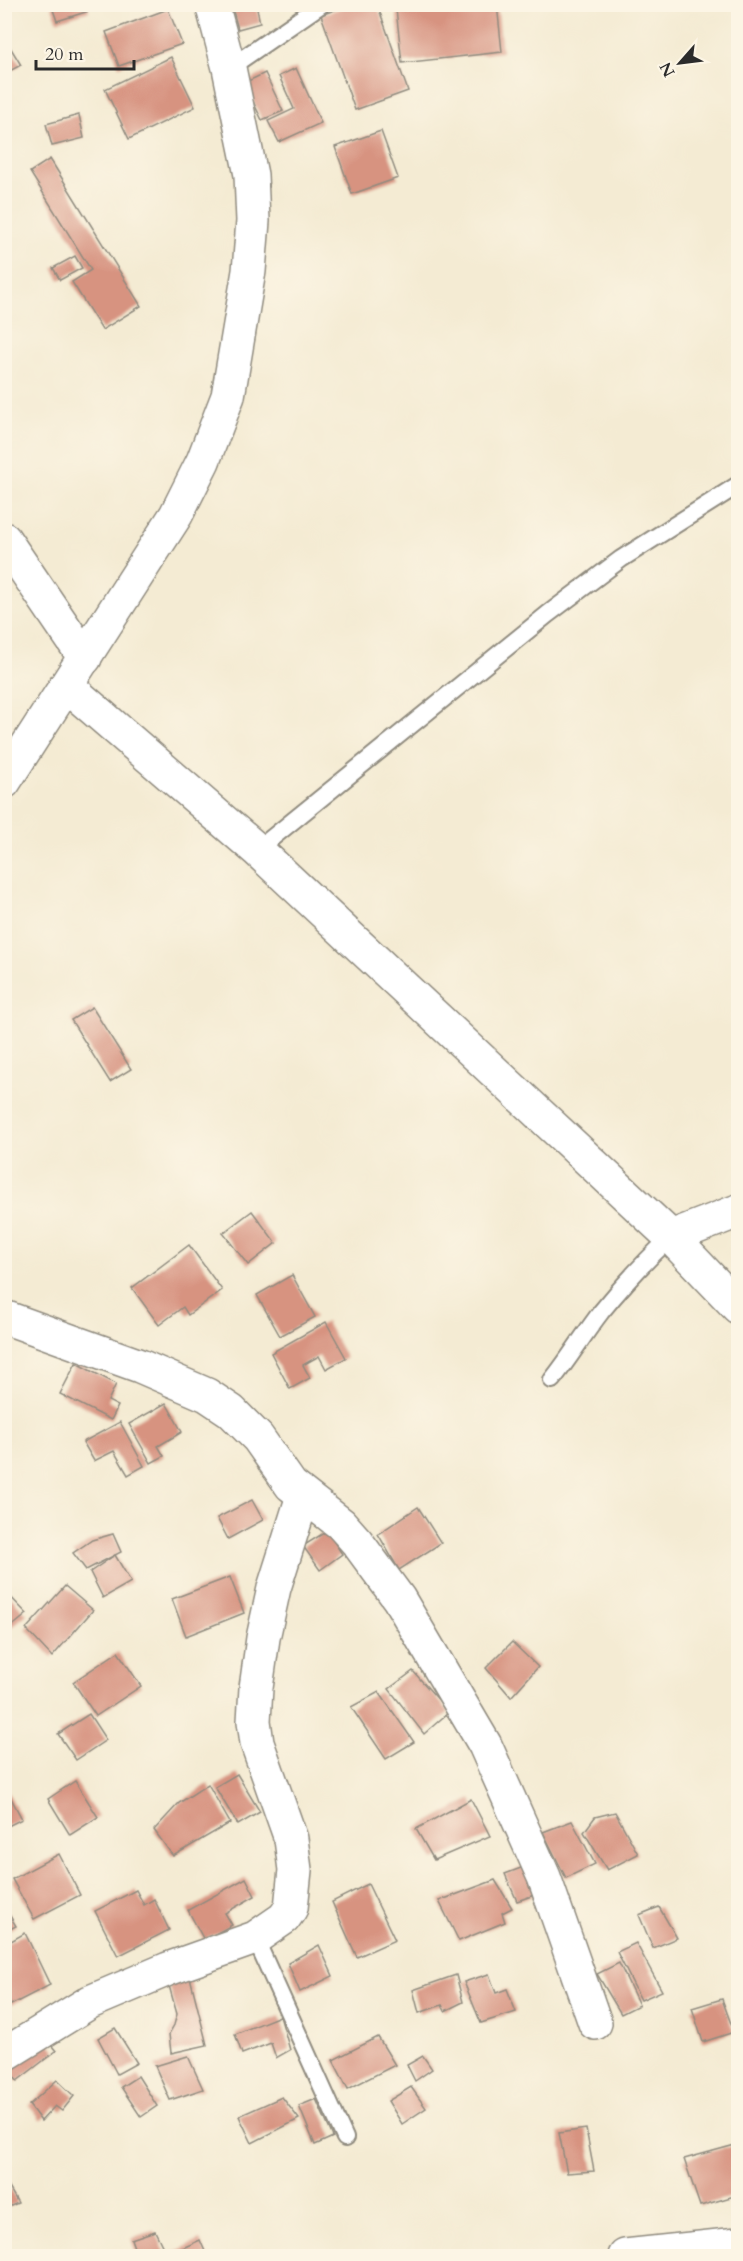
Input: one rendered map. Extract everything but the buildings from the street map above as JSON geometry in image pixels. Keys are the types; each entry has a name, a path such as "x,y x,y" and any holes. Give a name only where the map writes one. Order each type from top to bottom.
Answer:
{"street":[{"path":"4,782 176,515 203,461 228,396 249,271 253,222 251,175 229,69 212,4"},
{"path":"4,539 85,658"},
{"path":"67,686 257,850 671,1237 738,1307"},
{"path":"671,1237 738,1211"},
{"path":"4,1317 140,1366 207,1395 231,1411 258,1438 291,1485 341,1524 399,1599 485,1745 544,1877 596,2023"},
{"path":"4,2055 90,2002 168,1969 255,1938 284,1918 291,1908 295,1870 291,1839 257,1743 254,1721 263,1638 274,1588 303,1496"},
{"path":"625,2256 738,2244"}],"lane":[{"path":"229,69 322,4"},
{"path":"257,850 548,614 603,573 696,510 738,485"},
{"path":"552,1380 573,1355 600,1314 643,1264 671,1237"},
{"path":"255,1938 345,2138"}]}
